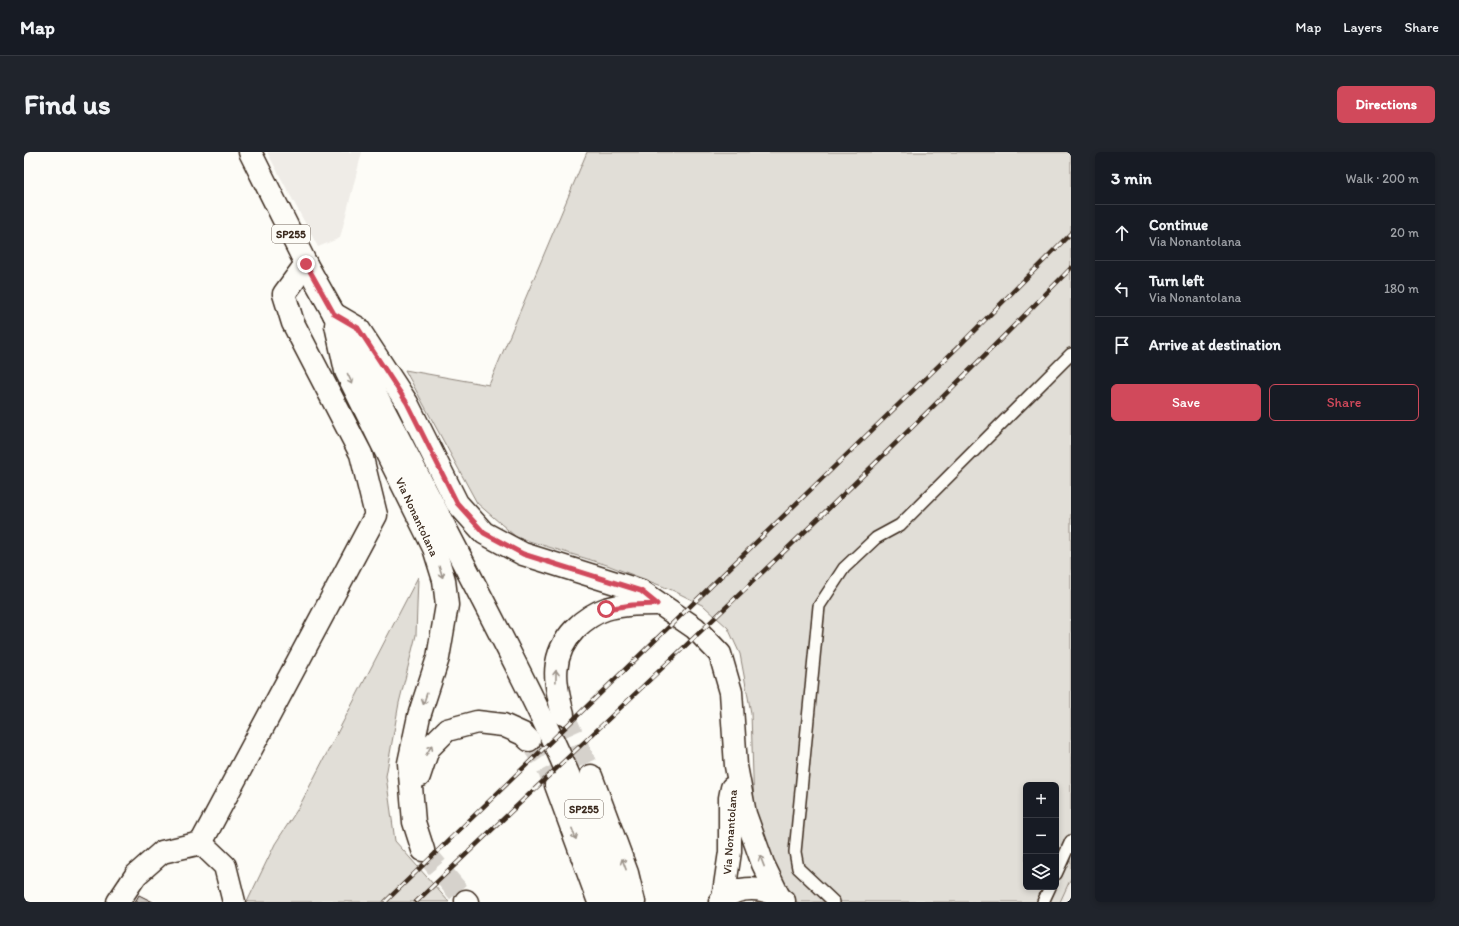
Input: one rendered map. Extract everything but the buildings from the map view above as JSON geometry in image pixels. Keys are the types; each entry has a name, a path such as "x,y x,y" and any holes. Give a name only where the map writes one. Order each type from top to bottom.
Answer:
{"main road":[{"name":"Via Nonantolana","path":"250,152 306,264 554,716"},
{"path":"118,902 136,875 162,852 201,843 376,515 361,454 293,323 284,294 306,264"},
{"name":"Via Nonantolana","path":"334,314 358,328 407,403 457,503 484,533 523,554 641,591 657,604 695,628 720,654 731,692 736,766 745,814 763,864 782,899"},
{"name":"Via Nonantolana","path":"334,314 346,371 434,548 444,580 447,604 438,658 419,716 409,763 414,822 423,850"},
{"path":"554,716 556,661 566,639 586,619 606,609 632,605 657,604"},
{"name":"SP255","path":"554,716 616,902"},
{"name":"Via Nonantolana","path":"411,800 428,748 447,730 477,722 503,726 523,734 529,740"},
{"name":"Via Nonantolana","path":"722,900 730,852 730,798 736,766"},
{"path":"591,776 627,873 634,902"},
{"path":"556,785 599,902"},
{"path":"201,843 225,866 234,902"},
{"name":"Via Nonantolana","path":"722,900 736,891 751,889 766,890 782,899"}],"lane":[{"path":"834,902 798,868 795,852 819,606 844,568 876,538 900,525 1071,354"},
{"path":"1059,867 1071,841"},
{"path":"1043,902 1049,890"}],"shaded area":[{"path":"267,152 362,152 340,238 318,247"},
{"path":"587,152 1071,152 1071,878 1060,902 757,902 751,713 740,654 728,628 704,606 672,590 607,565 516,537 477,503 405,370 489,385"},
{"path":"418,577 416,635 399,703 386,776 395,841 449,902 247,902 275,844 299,807"},
{"path":"1071,878 1071,902 1060,902"}],"tunnel":[{"path":"563,714 591,776"},
{"path":"529,740 543,760 556,785"},
{"path":"423,850 466,901"}],"railway":[{"path":"385,902 962,343 1071,233"},
{"path":"416,902 829,509 1071,268"}],"route":[{"path":"306,264 334,314 358,328 407,403 457,503 484,533 523,554 641,591 657,604 632,605 606,609"}]}
